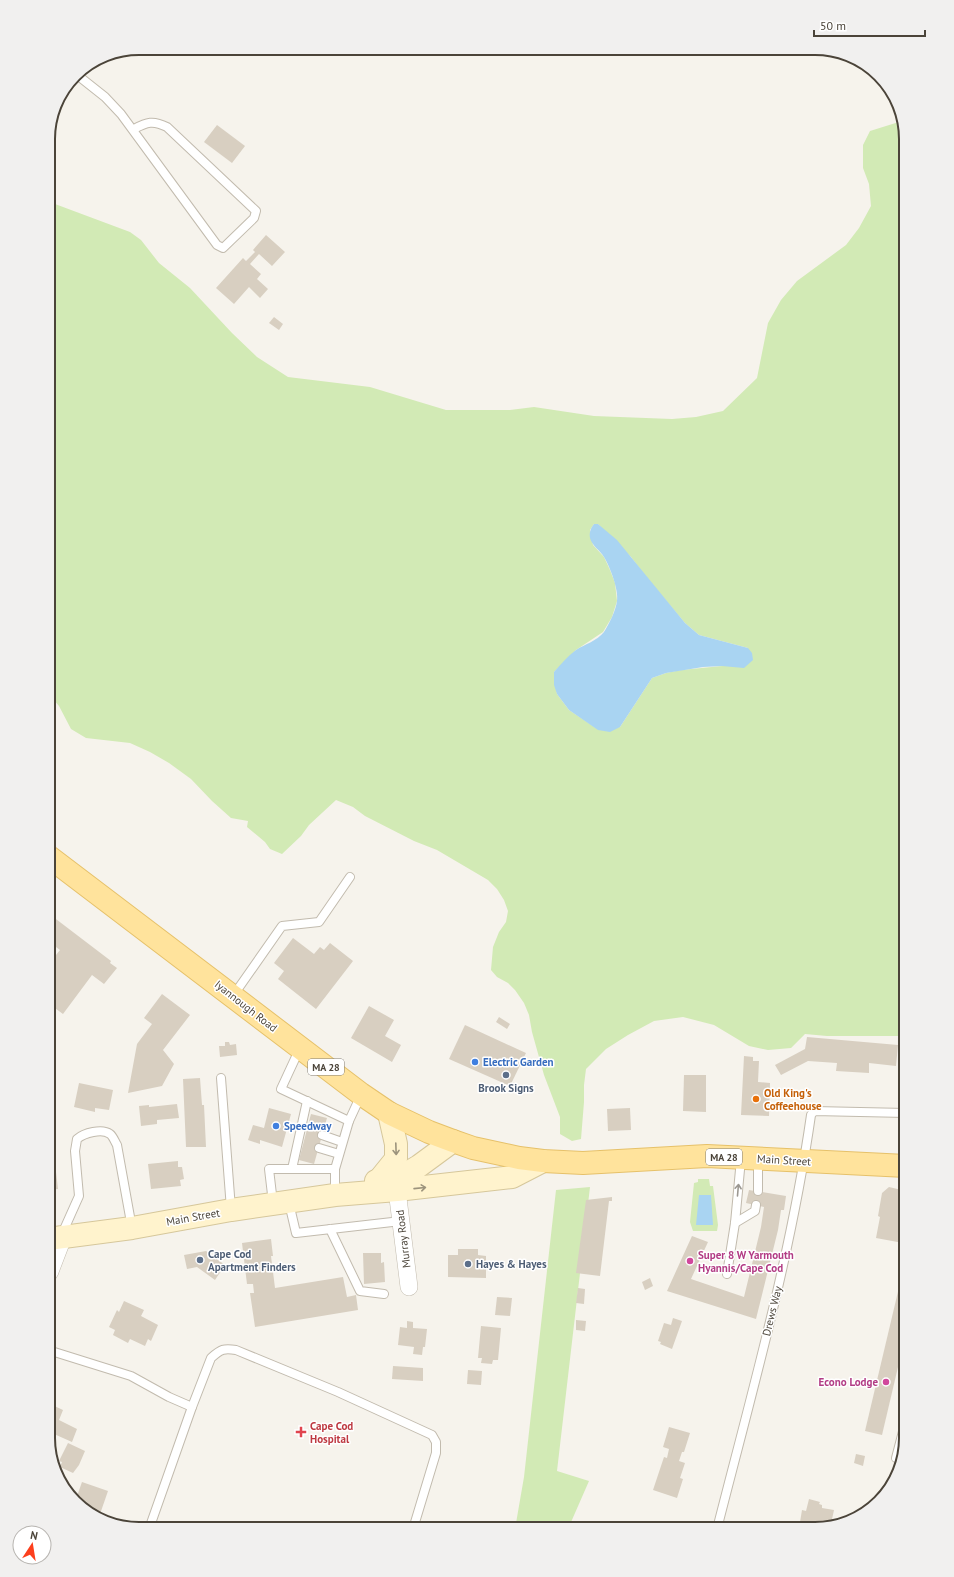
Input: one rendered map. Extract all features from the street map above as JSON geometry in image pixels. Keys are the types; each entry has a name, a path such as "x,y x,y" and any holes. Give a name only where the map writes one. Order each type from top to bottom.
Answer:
{"main road":[{"name":"Iyannough Road","path":"55,861 144,931 233,996 361,1094 389,1113 453,1142"},
{"name":"Main Street","path":"378,1180 396,1159 396,1144 389,1113"},
{"name":"Main Street","path":"337,1195 378,1180 404,1175 453,1142 507,1156 542,1161 583,1163 707,1156 899,1166"},
{"name":"Main Street","path":"55,1238 132,1228 231,1210 337,1195 512,1177 542,1161"}],"street":[{"name":"Murray Road","path":"397,1190 409,1287"}],"lane":[{"path":"82,78 105,97 134,129 217,245 223,248 254,218 256,211 167,127 157,122 143,124 134,129"},
{"path":"233,996 282,926 319,922 350,877"},
{"path":"300,1047 281,1089 349,1120"},
{"path":"221,1078 231,1210"},
{"path":"337,1195 335,1169 349,1120 361,1094"},
{"path":"292,1169 304,1129 307,1101"},
{"name":"Drews Way","path":"719,1522 778,1290 804,1162 811,1115 814,1111 899,1113"},
{"path":"55,1238 79,1196 75,1151 77,1139 82,1134 103,1131 111,1134 118,1145 132,1228"},
{"path":"322,1135 342,1142"},
{"path":"319,1148 339,1154"},
{"path":"749,1158 758,1191"},
{"path":"727,1274 735,1223 749,1158"},
{"path":"335,1169 269,1169 281,1203 296,1233 401,1221"},
{"path":"735,1223 755,1211 756,1205"},
{"path":"330,1229 360,1291 384,1294"},
{"path":"151,1522 211,1358 226,1348 236,1350 338,1392 432,1435 436,1442 436,1453 414,1522"},
{"path":"55,1352 131,1376 169,1397 192,1407"}],"green space":[{"path":"897,123 899,134 899,1036 827,1036 805,1034 791,1048 768,1050 749,1046 714,1025 683,1017 654,1021 606,1049 586,1069 581,1139 572,1141 560,1134 560,1117 544,1075 532,1032 529,1015 524,1003 508,983 497,977 491,970 493,947 499,932 506,922 508,911 504,900 497,889 488,880 437,850 414,841 365,816 353,807 336,800 309,825 301,836 282,854 270,849 265,842 247,827 248,821 231,818 191,779 169,763 130,743 86,738 71,729 55,701 55,204 130,232 141,240 159,263 190,288 232,333 257,357 288,377 370,387 446,410 510,410 534,407 594,416 672,419 696,417 723,411 757,378 768,323 781,300 797,281 846,245 859,228 871,206 869,184 863,168 863,145 870,131","holes":["594,524 598,524 631,557 685,623 699,635 748,648 722,666 681,670 652,678 620,727 599,730 569,710 557,694 554,672 576,650 603,632 612,617 617,601 615,583 610,570 604,557 593,545 590,530"]},
{"path":"698,1179 709,1179 710,1186 713,1186 718,1225 717,1231 693,1231 690,1222 694,1183 698,1182"},
{"path":"590,1187 557,1471 589,1481 571,1522 516,1522 524,1477 556,1190"}],"water":[{"path":"594,524 598,524 617,540 685,623 699,635 748,648 752,653 753,660 744,668 722,666 703,667 666,673 652,678 620,727 610,732 598,730 569,710 557,694 554,685 554,672 573,652 594,640 604,632 612,617 617,601 617,591 609,567 604,557 592,543 590,538 590,530"},
{"path":"699,1195 711,1195 713,1225 696,1225"}],"building":[{"path":"217,125 245,146 232,163 204,142"},
{"path":"266,235 285,252 272,266 259,254 250,264 261,274 257,279 268,289 260,298 249,287 234,304 216,288 243,258 246,261 255,252 253,250"},
{"path":"274,317 283,324 279,330 269,323"},
{"path":"55,918 111,961 110,963 117,968 104,984 92,975 63,1014 55,1008 55,956 60,950 55,946"},
{"path":"293,938 314,954 320,947 324,950 330,943 353,961 316,1009 278,979 284,971 274,963"},
{"path":"162,994 190,1015 163,1050 174,1064 162,1086 128,1093 137,1044 152,1024 144,1018"},
{"path":"369,1006 394,1020 385,1036 401,1045 392,1062 351,1038"},
{"path":"499,1017 510,1024 507,1029 496,1022"},
{"path":"465,1025 526,1053 510,1086 449,1059"},
{"path":"807,1037 898,1045 896,1066 869,1063 869,1073 836,1071 837,1063 808,1061 781,1075 775,1065 805,1049"},
{"path":"225,1042 229,1042 230,1045 236,1044 237,1055 220,1057 219,1046 225,1046"},
{"name":"Old King's Coffeehouse","path":"744,1056 753,1057 753,1061 759,1061 758,1082 770,1083 769,1116 741,1115"},
{"path":"684,1075 706,1075 706,1112 683,1111"},
{"path":"200,1078 202,1105 204,1105 206,1147 186,1147 183,1079"},
{"path":"79,1083 113,1090 109,1110 95,1108 95,1112 74,1107"},
{"path":"177,1104 179,1118 157,1120 157,1124 141,1126 139,1106 149,1105 149,1107"},
{"name":"Speedway","path":"269,1108 291,1114 282,1147 260,1140 260,1144 248,1140 253,1125 264,1128"},
{"path":"630,1108 631,1130 608,1131 607,1109"},
{"name":"Speedway","path":"311,1114 327,1118 314,1164 299,1160"},
{"path":"178,1161 178,1167 182,1167 184,1179 180,1180 181,1186 151,1189 148,1164"},
{"path":"55,1172 56,1172 58,1189 55,1189"},
{"path":"889,1187 899,1189 899,1242 876,1238 882,1193"},
{"name":"Super 8 W Yarmouth Hyannis/Cape Cod","path":"749,1190 786,1196 784,1210 781,1210 778,1230 756,1319 667,1291 692,1236 708,1242 691,1279 744,1297 761,1227 764,1207 746,1203"},
{"path":"612,1197 612,1201 609,1201 600,1276 576,1273 586,1200"},
{"path":"271,1239 273,1256 271,1256 275,1288 343,1277 347,1297 356,1295 358,1310 255,1327 250,1293 254,1293 253,1284 247,1284 242,1243"},
{"path":"458,1249 478,1249 478,1255 486,1256 486,1278 448,1277 448,1255 458,1255"},
{"path":"206,1251 225,1265 215,1280 197,1267 187,1269 184,1255"},
{"path":"363,1253 381,1253 381,1263 384,1262 385,1282 364,1284"},
{"path":"650,1278 653,1286 645,1290 642,1282"},
{"name":"Econo Lodge","path":"899,1287 899,1363 882,1435 865,1431"},
{"path":"578,1288 585,1289 584,1304 576,1303"},
{"path":"497,1297 512,1298 510,1316 495,1315"},
{"path":"124,1301 144,1310 141,1316 158,1325 151,1341 148,1339 145,1346 130,1339 128,1343 113,1335 115,1330 109,1327 117,1310 119,1312"},
{"path":"673,1318 682,1321 672,1349 660,1344 661,1342 658,1341 664,1323 671,1325"},
{"path":"576,1320 586,1321 585,1331 576,1330"},
{"path":"407,1321 413,1322 413,1328 427,1329 425,1347 423,1347 422,1355 413,1354 414,1347 398,1345 400,1327 407,1328"},
{"path":"481,1326 501,1328 498,1360 493,1360 492,1364 481,1363 482,1358 478,1358"},
{"path":"393,1366 423,1368 423,1381 392,1379"},
{"path":"468,1370 482,1371 481,1385 467,1384"},
{"path":"55,1406 63,1410 59,1420 77,1429 72,1442 55,1434"},
{"path":"669,1427 690,1433 684,1452 682,1452 679,1461 685,1463 680,1478 683,1479 677,1498 653,1490 664,1457 667,1458 669,1449 663,1447"},
{"path":"68,1443 85,1451 79,1465 73,1473 60,1467 62,1462 59,1461"},
{"path":"856,1454 865,1456 863,1466 854,1463"},
{"path":"82,1482 108,1491 101,1512 93,1508 78,1495"},
{"path":"809,1499 820,1502 819,1504 822,1505 822,1508 834,1510 832,1520 800,1522 802,1510 806,1511"}],"place":[{"name":"Electric Garden","path":"475,1062"},
{"name":"Brook Signs","path":"506,1075"},
{"name":"Old King's Coffeehouse","path":"756,1099"},
{"name":"Speedway","path":"276,1126"},
{"name":"Cape Cod Apartment Finders","path":"200,1260"},
{"name":"Super 8 W Yarmouth Hyannis/Cape Cod","path":"690,1261"},
{"name":"Hayes & Hayes","path":"468,1264"},
{"name":"Econo Lodge","path":"886,1382"},
{"name":"Cape Cod Hospital","path":"301,1432"}]}
